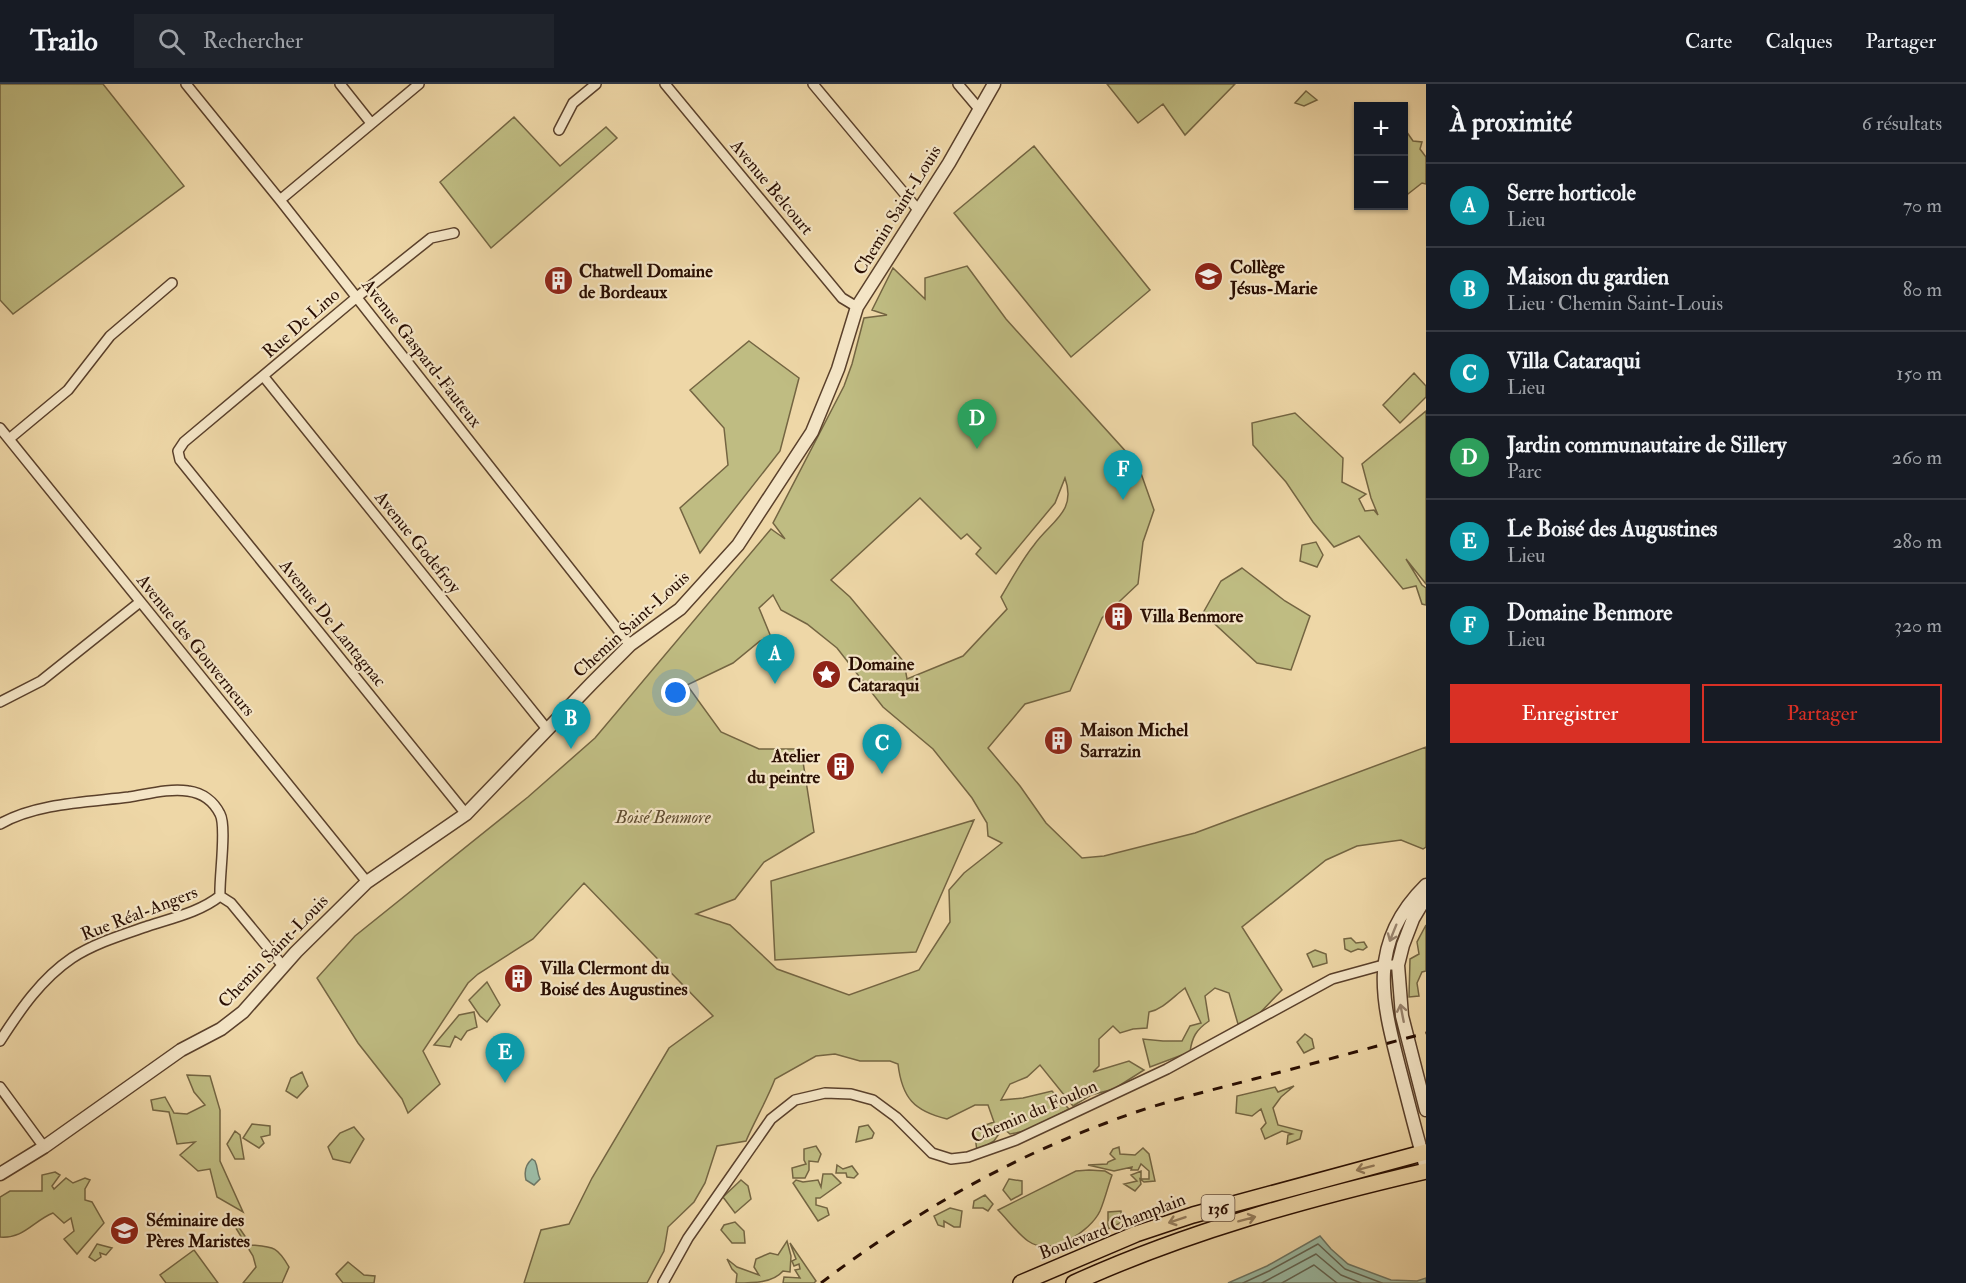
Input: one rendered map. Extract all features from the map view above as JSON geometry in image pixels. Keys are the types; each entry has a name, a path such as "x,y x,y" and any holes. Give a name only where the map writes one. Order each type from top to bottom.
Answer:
{"main road":[{"name":"Boulevard Champlain","path":"1021,1283 1136,1234 1193,1215 1425,1161"},
{"name":"Boulevard Champlain","path":"1074,1283 1130,1259 1231,1223 1425,1161"}],"street":[{"name":"Avenue Gaspard-Fauteux","path":"186,84 357,297 630,645"},
{"path":"340,84 371,123"},
{"path":"280,200 419,84"},
{"path":"559,130 573,103 596,84"},
{"name":"Avenue Belcourt","path":"665,84 842,298 857,307"},
{"path":"813,84 920,211"},
{"path":"958,84 980,110"},
{"name":"Chemin Saint-Louis","path":"0,1174 44,1147 180,1050 221,1029 243,1012 283,966 367,882 465,814 630,645 680,609 738,545 812,432 838,369 857,307 920,211 994,84"},
{"name":"Rue De Lino","path":"178,451 184,442 431,238 454,233"},
{"path":"9,439 68,390 110,336 172,283"},
{"name":"Avenue Godefroy","path":"264,377 547,729"},
{"name":"Avenue des Gouverneurs","path":"0,428 367,882"},
{"name":"Avenue De Lantagnac","path":"178,451 180,460 465,814"},
{"path":"0,702 41,681 140,602"},
{"path":"0,824 38,809 165,792 188,791 206,797 214,804 222,817 224,831 219,877 220,896 231,903 283,966"},
{"path":"1425,1161 1388,1023 1382,986 1383,965 1390,939 1413,897 1426,885"},
{"name":"Rue Réal-Angers","path":"0,1041 23,1006 46,980 72,958 109,939 192,912 220,896"},
{"path":"1426,897 1413,919 1398,965 1402,1016 1426,1110"},
{"name":"Chemin du Foulon","path":"663,1283 688,1238 771,1119 795,1100 825,1093 851,1094 873,1100 896,1117 932,1153 951,1159 968,1157 1016,1140 1176,1065 1332,978 1383,965 1398,965"},
{"path":"0,1087 44,1147"}],"green space":[{"path":"0,84 103,84 184,186 13,314 0,300"},
{"path":"1107,84 1235,84 1185,135 1163,104 1138,123"},
{"path":"1306,91 1317,100 1304,106 1295,103"},
{"path":"514,117 560,166 606,127 617,138 491,248 440,182"},
{"path":"1408,134 1413,141 1422,142 1420,149 1426,157 1426,184 1422,183 1408,194"},
{"path":"1034,146 1150,290 1071,357 954,213"},
{"name":"Boisé Benmore","path":"967,266 1006,319 1138,465 1154,510 1143,542 1138,584 1102,618 1070,691 1025,704 988,748 1020,786 1046,823 1082,858 1104,856 1195,833 1426,747 1426,847 1423,849 1401,840 1357,846 1326,860 1242,927 1282,990 1254,1019 1238,1024 1229,993 1215,988 1205,996 1209,1021 1195,1034 1190,1052 1150,1067 1143,1039 1182,1041 1190,1026 1201,1023 1185,988 1163,1005 1149,1012 1147,1028 1120,1033 1113,1026 1099,1039 1099,1066 1093,1072 1129,1061 1144,1070 1114,1089 1091,1095 1073,1106 1040,1065 1027,1077 1010,1084 1001,1100 1023,1098 1052,1091 1069,1109 1030,1130 1010,1134 1003,1128 994,1141 977,1151 974,1129 994,1122 988,1105 975,1105 947,1119 936,1116 918,1107 912,1101 903,1086 898,1064 890,1061 860,1061 835,1054 816,1056 775,1079 746,1141 717,1146 705,1183 694,1202 668,1227 664,1251 647,1283 524,1283 541,1230 569,1224 592,1178 669,1048 713,1016 584,883 533,939 478,974 468,983 423,1051 440,1084 408,1113 402,1099 358,1043 317,978 355,936 528,797 595,738 771,529 785,539 773,523 844,386 864,318 887,315 872,310 893,268 925,299 925,278","holes":["1065,478 1068,490 1065,508 1029,551 1001,597 1007,609 963,656 907,679 904,662 850,597 831,580 920,498 961,539 967,534 981,548 976,554 996,574 1055,503","773,595 781,610 807,624 837,648 883,707 933,749 972,798 987,823 988,836 1002,843 964,873 949,890 950,922 919,970 849,995 777,969 730,925 696,914 735,899 764,862 814,832 801,749 759,749 721,732 687,685 733,663 760,641 771,637 759,608"]},
{"path":"749,341 799,378 780,451 700,553 680,508 728,465 724,428 690,390"},
{"path":"1414,373 1426,386 1426,397 1400,423 1383,405"},
{"path":"1426,411 1426,584 1406,559 1426,588 1426,605 1422,604 1416,586 1403,589 1359,536 1334,547 1313,522 1286,482 1253,445 1252,423 1295,413 1343,458 1342,482 1366,494 1359,499 1365,511 1374,510 1378,515 1362,464"},
{"path":"1316,542 1323,555 1317,567 1300,561 1302,545"},
{"path":"1242,568 1285,601 1310,616 1291,670 1257,663 1203,613 1221,581"},
{"path":"974,820 916,952 775,960 771,881"},
{"path":"1426,925 1426,971 1422,972 1417,983 1419,996 1409,997 1410,959 1419,954 1417,942"},
{"path":"1351,938 1356,943 1364,942 1367,947 1351,952 1345,949 1344,939"},
{"path":"1315,950 1326,954 1327,963 1313,967 1307,954"},
{"path":"487,982 500,1005 487,1022 469,1000"},
{"path":"474,1012 477,1027 467,1031 461,1040 455,1036 450,1047 434,1045 459,1015"},
{"path":"1305,1034 1312,1039 1314,1048 1304,1053 1297,1042"},
{"path":"302,1072 308,1086 297,1098 286,1091 291,1078"},
{"path":"187,1075 210,1076 220,1110 220,1161 243,1212 217,1197 210,1169 198,1171 180,1155 195,1142 177,1144 169,1112 153,1110 151,1100 165,1097 174,1113 187,1114 205,1105 194,1092"},
{"path":"1294,1086 1281,1097 1273,1108 1278,1125 1302,1131 1300,1139 1287,1144 1288,1135 1292,1134 1282,1131 1265,1139 1261,1129 1266,1123 1261,1109 1252,1116 1236,1113 1237,1096 1275,1087 1278,1092"},
{"path":"252,1124 270,1126 270,1135 261,1137 264,1143 259,1148 243,1138"},
{"path":"868,1125 874,1133 872,1138 856,1142 859,1127"},
{"path":"354,1127 364,1139 350,1163 333,1159 328,1147 340,1133"},
{"path":"235,1131 240,1135 244,1159 235,1159 227,1144"},
{"path":"816,1146 821,1154 818,1162 809,1161 809,1170 805,1178 793,1178 792,1168 806,1164 804,1149"},
{"path":"1119,1147 1120,1154 1135,1155 1143,1148 1149,1154 1155,1181 1144,1182 1140,1179 1141,1184 1135,1191 1124,1184 1137,1181 1131,1175 1141,1171 1141,1179 1149,1179 1149,1171 1141,1164 1138,1170 1131,1170 1132,1167 1114,1171 1088,1165 1107,1164 1115,1159 1110,1154 1113,1149"},
{"path":"837,1165 843,1169 852,1166 858,1174 854,1178 847,1177 846,1173 836,1173"},
{"path":"1076,1171 1105,1171 1112,1175 1102,1206 1095,1219 1088,1227 1069,1240 1048,1246 1037,1245 1024,1238 998,1210"},
{"path":"55,1172 60,1175 52,1186 54,1189 66,1178 73,1183 85,1178 90,1180 85,1189 85,1200 92,1202 104,1223 77,1254 64,1239 74,1231 71,1218 64,1223 53,1213 16,1235 0,1237 0,1197 10,1191 42,1191 42,1175"},
{"path":"823,1174 832,1174 841,1183 820,1198 816,1198 816,1205 827,1208 829,1215 818,1221 793,1183 796,1180 803,1182 818,1180 821,1187"},
{"path":"1009,1179 1022,1181 1022,1194 1011,1200 1003,1190"},
{"path":"741,1180 748,1186 751,1199 735,1213 723,1197"},
{"path":"985,1195 993,1204 988,1211 983,1208 973,1208 974,1201"},
{"path":"950,1208 962,1211 960,1227 954,1227 944,1221 944,1227 938,1225 934,1216"},
{"path":"1121,1211 1122,1222 1108,1229 1108,1212"},
{"path":"231,1220 236,1223 251,1245 270,1247 278,1251 289,1267 282,1283 243,1283 256,1267 253,1256"},
{"path":"735,1222 744,1231 745,1243 732,1243 721,1230 724,1225"},
{"path":"787,1241 791,1256 790,1272 783,1271 774,1278 762,1282 736,1283 737,1274 727,1259 737,1267 759,1275 754,1267 756,1259 770,1253 778,1255"},
{"path":"790,1243 816,1281 814,1283 783,1283 784,1277 800,1278 795,1270 800,1269 799,1264 794,1266 792,1261 796,1259"},
{"path":"97,1244 112,1248 106,1255 100,1253 101,1257 95,1261 89,1257"},
{"path":"194,1250 218,1283 166,1283 160,1275"},
{"path":"348,1262 364,1275 375,1276 374,1283 343,1283 336,1274"}],"water":[{"path":"532,1159 536,1163 540,1179 534,1185 526,1180 525,1174 526,1166"},
{"path":"1320,1236 1348,1264 1391,1280 1417,1281 1426,1278 1426,1283 1228,1283 1267,1266"}],"railway":[{"path":"821,1283 922,1213 994,1173 1068,1138 1161,1104 1426,1033"}],"place":[{"name":"Collège Jésus-Marie","path":"1209,277"},
{"name":"Chatwell Domaine de Bordeaux","path":"558,281"},
{"name":"Jardin communautaire de Sillery","path":"977,449"},
{"name":"Domaine Benmore","path":"1123,500"},
{"name":"Villa Benmore","path":"1119,616"},
{"name":"Domaine Cataraqui","path":"827,674"},
{"name":"Serre horticole","path":"775,684"},
{"name":"Maison Michel Sarrazin","path":"1059,740"},
{"name":"Maison du gardien","path":"571,749"},
{"name":"Atelier du peintre","path":"841,766"},
{"name":"Villa Cataraqui","path":"882,774"},
{"name":"Villa Clermont du Boisé des Augustines","path":"519,978"},
{"name":"Le Boisé des Augustines","path":"505,1083"},
{"name":"Séminaire des Pères Maristes","path":"125,1230"}]}
